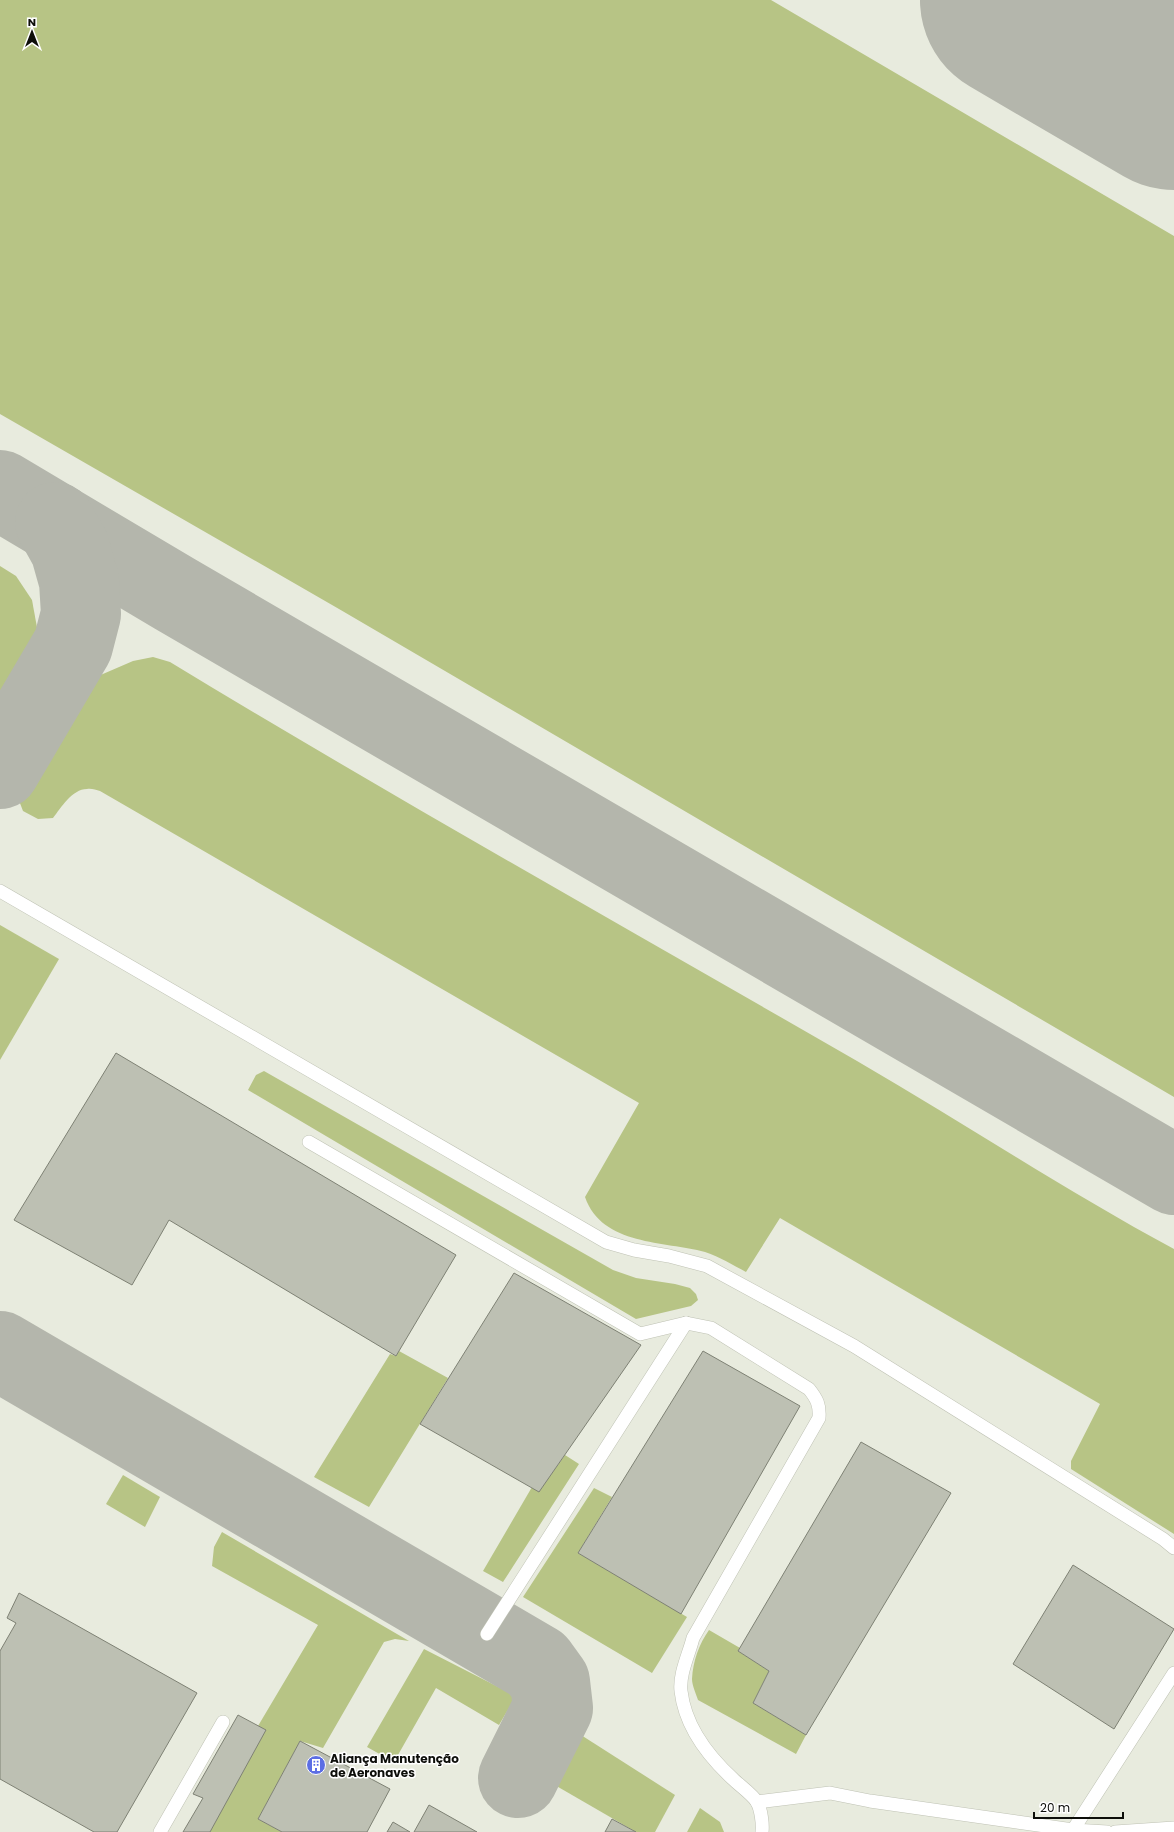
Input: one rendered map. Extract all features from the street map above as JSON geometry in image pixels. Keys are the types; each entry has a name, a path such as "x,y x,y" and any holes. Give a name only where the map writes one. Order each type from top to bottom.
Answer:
{"lane":[{"path":"0,890 606,1242 634,1250 669,1256 707,1266 854,1346 1164,1539 1174,1548"},
{"path":"309,1142 640,1334 686,1323 710,1328 809,1389 820,1406 819,1418 694,1638 684,1670 681,1690 685,1710 695,1732 714,1761 757,1802 763,1826 762,1832"},
{"path":"487,1634 686,1323"},
{"path":"1074,1830 1174,1673"},
{"path":"160,1832 222,1722"},
{"path":"757,1802 830,1793 870,1801 1074,1830 1107,1832"},
{"path":"1115,1832 1174,1828"}],"green space":[{"path":"0,0 771,0 1174,236 1174,1097 339,609 0,414"},
{"path":"0,566 16,576 32,600 38,633 29,674 16,704 0,708"},
{"path":"153,657 170,662 426,814 897,1084 1094,1204 1174,1249 1174,1534 1071,1469 1071,1461 1100,1404 780,1218 746,1272 705,1252 636,1239 605,1225 593,1213 585,1197 639,1103 100,791 89,789 76,792 67,800 53,818 38,819 23,811 18,798 21,779 43,736 67,704 89,680 133,661"},
{"path":"0,925 59,959 0,1060"},
{"path":"264,1071 613,1270 636,1278 675,1284 690,1288 696,1294 698,1300 691,1306 636,1319 248,1090 256,1075"},
{"path":"399,1351 448,1378 369,1507 314,1477 390,1354 396,1356"},
{"path":"565,1455 579,1464 503,1582 483,1571 532,1487 539,1491"},
{"path":"123,1475 160,1497 145,1527 106,1504"},
{"path":"594,1488 612,1497 578,1553 687,1617 652,1673 523,1597"},
{"path":"222,1532 409,1641 395,1639 384,1642 323,1748 300,1741 258,1819 282,1832 210,1832 258,1726 318,1625 212,1566 214,1547"},
{"path":"709,1630 740,1648 738,1651 769,1671 753,1703 806,1735 796,1754 698,1700 692,1679 693,1672 697,1653"},
{"path":"424,1649 516,1696 499,1725 436,1688 394,1762 367,1747"},
{"path":"581,1735 675,1795 655,1832 636,1832 553,1784"},
{"path":"700,1808 720,1822 724,1832 687,1832"}],"building":[{"path":"116,1053 456,1255 396,1356 169,1220 132,1285 14,1220"},
{"path":"514,1273 641,1345 539,1492 420,1424"},
{"path":"703,1351 800,1406 681,1614 578,1553"},
{"path":"861,1442 951,1493 806,1735 753,1703 769,1671 738,1651"},
{"path":"1073,1565 1174,1629 1114,1729 1013,1664"},
{"path":"19,1593 197,1693 117,1832 94,1832 0,1779 0,1651 16,1623 7,1618"},
{"path":"238,1715 266,1730 210,1832 183,1832 203,1798 193,1794"},
{"name":"Aliança Manutenção de Aeronaves","path":"300,1741 390,1789 367,1832 282,1832 258,1819"},
{"path":"429,1805 477,1832 414,1832"},
{"path":"612,1819 636,1832 605,1832"},
{"path":"393,1822 410,1832 387,1832"}],"taxiway":[{"path":"0,490 175,594 1174,1175"},
{"path":"0,769 73,645 81,614 79,581 70,549 55,522"},
{"path":"0,1351 537,1664 550,1682 553,1708 518,1778"}],"runway":[{"path":"1020,0 1174,90"}],"place":[{"name":"Aliança Manutenção de Aeronaves","path":"316,1765"}]}
